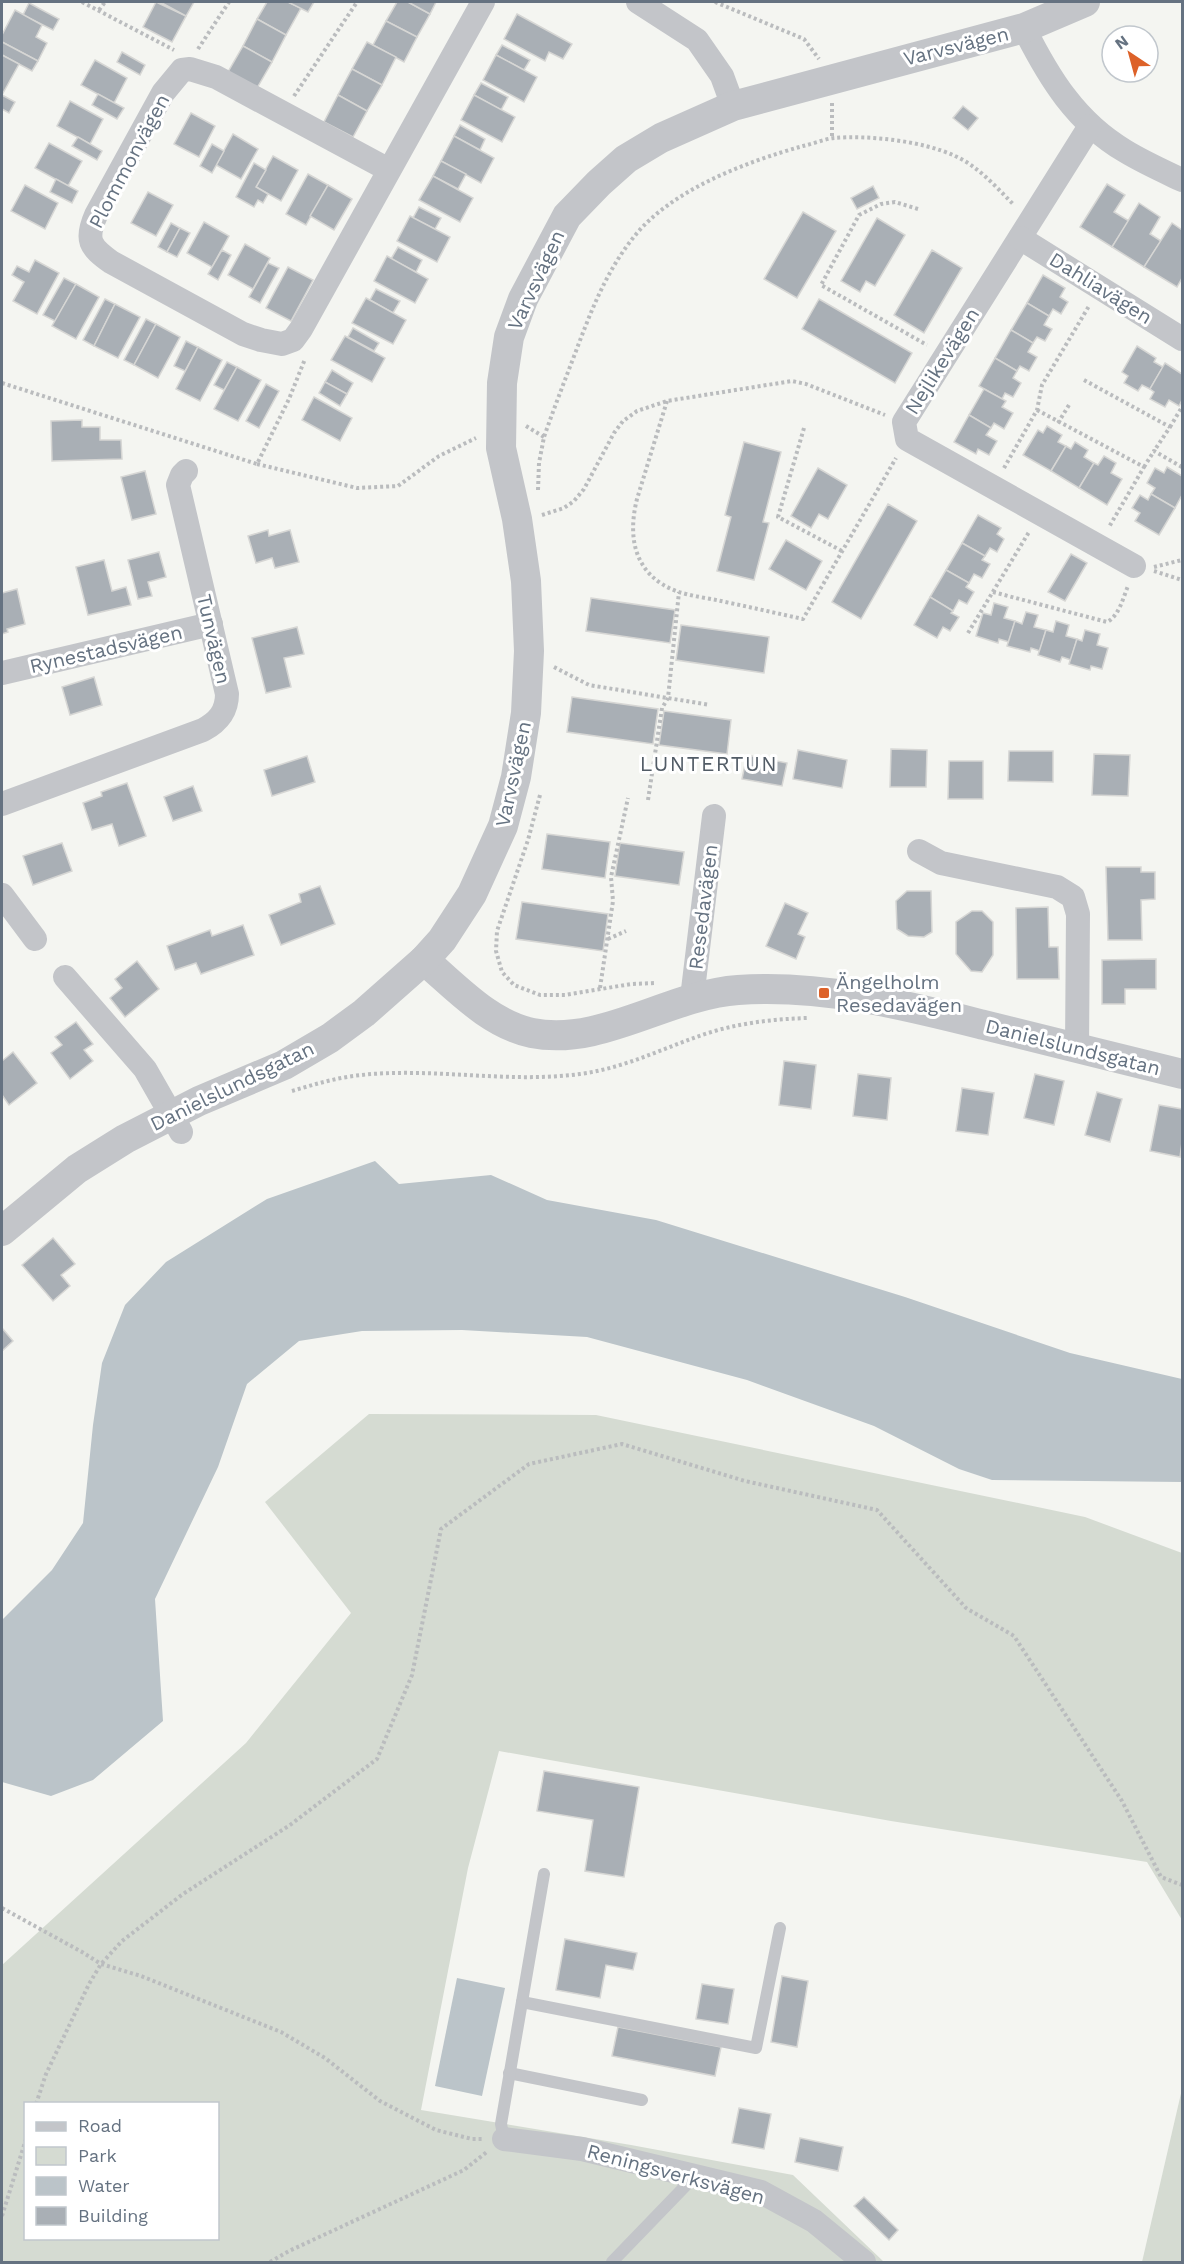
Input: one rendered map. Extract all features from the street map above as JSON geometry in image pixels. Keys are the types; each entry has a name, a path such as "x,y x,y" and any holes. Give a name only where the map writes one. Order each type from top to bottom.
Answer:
{"street":[{"name":"Plommonvägen","path":"190,64 177,74 163,93 96,215 90,228 91,242 94,249 111,262 243,334 272,344 282,344 293,340 301,329 483,2"},
{"path":"638,2 696,40 722,76 733,106"},
{"name":"Varvsvägen","path":"424,960 458,917 496,843 516,777 526,713 529,651 526,581 501,448 502,383 509,337 533,277 567,216 626,159 661,138 733,106 1024,28 1085,2"},
{"path":"1024,28 1041,63 1058,90 1090,126 1125,151 1182,180"},
{"path":"190,64 389,170"},
{"name":"Nejlikevägen","path":"1090,126 946,356 906,430 993,487 1138,566"},
{"name":"Dahliavägen","path":"1025,229 1100,287 1182,339"},
{"name":"Tunvägen","path":"2,804 203,730 217,721 225,710 227,694 178,485 186,471"},
{"name":"Rynestadsvägen","path":"2,674 211,624"},
{"name":"Resedavägen","path":"692,998 714,816"},
{"path":"919,851 941,863 1057,887 1073,897 1078,914 1077,1048"},
{"path":"2,895 35,939"},
{"name":"Danielslundsgatan","path":"2,1231 77,1169 125,1139 176,1124 301,1056 364,1013 424,960 489,1014 511,1026 554,1036 588,1033 692,998 738,990 791,990 831,993 890,1002 1182,1074"},
{"path":"65,976 145,1069 176,1124"},
{"name":"Reningsverksvägen","path":"504,2139 582,2149 761,2192 814,2221 864,2262"}],"lane":[{"path":"504,2139 501,2124 544,1874"},
{"path":"522,2002 756,2048 780,1928"},
{"path":"510,2073 642,2100"},
{"path":"612,2262 694,2176"}],"path":[{"path":"82,2 190,64 229,2"},
{"path":"99,10 105,2"},
{"path":"282,114 357,2"},
{"path":"715,2 804,39 824,67"},
{"path":"832,103 832,138"},
{"path":"539,498 538,463 544,437 602,287 618,260 646,223 672,202 719,177 787,151 832,138 864,138 918,145 954,155 987,178 1025,229"},
{"path":"918,209 895,202 881,204 859,215 821,285 946,356"},
{"path":"993,487 1037,410 1042,385 1100,287"},
{"path":"257,464 300,374 306,356 301,329"},
{"path":"1084,380 1170,427 1143,467 1098,546"},
{"path":"542,515 564,508 578,496 623,421 646,407 667,401 783,382 798,382 906,430 803,619 679,592 660,582 645,569 633,539 634,513 667,401"},
{"path":"2,383 257,464 357,488 398,486 439,456 483,435 524,425 544,437"},
{"path":"1058,423 1069,405"},
{"path":"1170,427 1182,407"},
{"path":"1037,410 1143,467"},
{"path":"804,428 778,517 842,551"},
{"path":"1154,451 1182,468"},
{"path":"541,507 544,526"},
{"path":"968,633 1040,513"},
{"path":"1138,566 1156,567 1182,560"},
{"path":"993,592 1107,622 1112,620 1122,602 1138,566"},
{"path":"1138,566 1182,580"},
{"path":"648,800 662,708 668,698 679,592"},
{"path":"554,677 554,667 589,685 710,705"},
{"path":"540,792 528,840 497,931 496,951 500,967 514,985 540,996 565,995 631,984 669,984 683,988 692,998"},
{"path":"600,988 613,900 612,877 628,798"},
{"path":"607,939 626,930"},
{"path":"281,1095 312,1085 354,1076 397,1074 555,1077 581,1074 627,1065 716,1031 736,1026 763,1020 817,1018"},
{"path":"36,2102 46,2074 89,1984 101,1964 122,1941 183,1894 290,1825 377,1759 412,1676 441,1529 530,1464 622,1444 745,1481 877,1510 966,1608 1014,1636 1122,1801 1161,1876 1182,1885"},
{"path":"2,1908 101,1964 141,1976 281,2032 325,2058 380,2101 436,2130 472,2139 504,2139"},
{"path":"270,2262 464,2169 504,2139"},
{"path":"2,2216 24,2145"}],"green space":[{"path":"369,1414 596,1415 1085,1517 1182,1553 1182,1920 1147,1862 891,1821 499,1751 468,1868 421,2110 793,2175 884,2262 2,2262 2,1965 246,1743 351,1613 265,1502"},
{"path":"1182,2089 1182,2262 1142,2262"}],"water":[{"path":"375,1161 399,1184 491,1175 547,1200 656,1220 905,1297 1070,1353 1182,1379 1182,1482 992,1480 959,1469 874,1426 747,1380 587,1337 462,1330 362,1331 299,1341 247,1384 218,1467 155,1599 163,1721 93,1780 51,1796 2,1782 2,1620 52,1570 83,1523 102,1363 125,1305 166,1262 267,1199"},
{"path":"457,1978 505,1988 482,2096 435,2086"}],"building":[{"path":"156,2 186,16 172,42 143,27"},
{"path":"160,2 194,2 186,16"},
{"path":"267,2 288,2 301,8 286,35 257,19"},
{"path":"288,2 314,2 308,12"},
{"path":"397,2 408,2 430,14 417,37 386,21"},
{"path":"408,2 436,2 430,14"},
{"path":"29,3 59,19 53,30 23,15"},
{"path":"15,10 42,25 36,37 47,43 38,61 2,42 2,35"},
{"path":"517,14 572,44 563,59 549,52 545,61 504,39"},
{"path":"257,19 286,35 272,62 243,46"},
{"path":"386,21 417,37 404,62 373,45"},
{"path":"2,42 38,61 32,71 2,55"},
{"path":"367,42 396,57 382,85 352,69"},
{"path":"502,45 530,60 524,70 496,55"},
{"path":"243,46 272,62 257,88 228,72"},
{"path":"122,52 145,65 140,75 117,62"},
{"path":"2,55 19,64 2,95"},
{"path":"496,55 537,77 524,102 483,80"},
{"path":"95,60 127,78 114,103 81,85"},
{"path":"352,69 382,85 367,111 338,95"},
{"path":"481,83 508,97 501,110 474,95"},
{"path":"98,94 124,108 117,119 92,105"},
{"path":"2,95 15,102 9,113 2,109"},
{"path":"338,95 367,111 353,137 324,122"},
{"path":"474,95 515,117 502,142 461,120"},
{"path":"70,101 103,119 90,144 57,126"},
{"path":"963,106 978,118 968,130 953,118"},
{"path":"191,113 215,126 199,157 174,144"},
{"path":"460,125 485,139 480,150 454,136"},
{"path":"233,134 258,149 241,179 216,165"},
{"path":"454,136 494,158 481,183 441,161"},
{"path":"78,137 102,151 97,160 72,146"},
{"path":"49,143 82,161 68,186 35,168"},
{"path":"212,144 224,151 212,173 200,166"},
{"path":"273,156 298,170 281,201 256,187"},
{"path":"441,161 466,174 458,189 433,176"},
{"path":"254,163 266,170 256,187 268,194 263,203 258,200 254,207 236,197"},
{"path":"308,174 328,185 306,225 286,214"},
{"path":"433,176 473,198 460,222 419,200"},
{"path":"56,179 78,191 72,203 50,192"},
{"path":"1107,184 1125,195 1114,212 1129,221 1112,247 1080,227"},
{"path":"25,185 58,203 45,229 11,211"},
{"path":"328,185 352,199 334,230 310,216"},
{"path":"873,186 879,198 857,209 851,198"},
{"path":"148,192 173,205 156,236 131,223"},
{"path":"1139,203 1160,217 1150,234 1161,241 1144,267 1112,247"},
{"path":"419,207 441,218 435,229 413,218"},
{"path":"803,212 836,231 797,298 764,279"},
{"path":"410,216 450,237 437,262 397,241"},
{"path":"877,218 905,235 875,286 866,281 860,292 841,281"},
{"path":"204,222 229,236 212,267 187,253"},
{"path":"171,223 180,228 167,252 158,247"},
{"path":"1172,223 1182,230 1182,278 1177,287 1144,267"},
{"path":"180,228 190,233 177,257 167,252"},
{"path":"245,244 270,258 253,289 228,275"},
{"path":"398,247 422,260 416,272 391,259"},
{"path":"222,250 231,255 218,280 208,274"},
{"path":"932,250 962,268 924,333 894,315"},
{"path":"387,256 428,279 415,303 374,281"},
{"path":"35,260 59,273 37,314 13,301 24,282 12,275 17,266 29,272"},
{"path":"268,263 279,268 260,303 249,297"},
{"path":"288,267 313,280 291,321 266,308"},
{"path":"1043,275 1065,288 1060,297 1068,302 1061,314 1053,309 1049,316 1027,303"},
{"path":"64,278 76,284 55,321 43,315"},
{"path":"76,284 99,297 76,339 52,326"},
{"path":"376,289 400,301 393,313 370,300"},
{"path":"366,298 406,320 393,344 352,323"},
{"path":"105,299 115,304 94,346 83,340"},
{"path":"819,299 912,353 895,383 802,329"},
{"path":"1027,303 1049,316 1044,325 1052,329 1045,341 1037,337 1033,343 1011,330"},
{"path":"115,304 140,317 118,358 94,346"},
{"path":"146,319 156,324 134,365 124,360"},
{"path":"156,324 180,337 158,378 134,365"},
{"path":"353,328 379,343 374,351 348,337"},
{"path":"1011,330 1033,343 1028,352 1037,357 1029,371 1020,366 1017,371 995,358"},
{"path":"345,336 385,358 372,382 331,360"},
{"path":"186,341 198,347 185,371 174,366"},
{"path":"1137,346 1156,358 1154,362 1163,367 1150,389 1142,385 1138,391 1124,383 1128,376 1122,372"},
{"path":"198,347 222,360 200,401 176,389"},
{"path":"995,358 1017,371 1013,378 1021,383 1013,397 1005,393 1002,399 979,386"},
{"path":"227,362 237,367 224,390 214,385"},
{"path":"1165,363 1182,374 1182,400 1179,406 1169,400 1165,407 1150,399 1154,392 1150,389"},
{"path":"237,367 261,380 238,421 214,409"},
{"path":"332,370 353,383 347,394 325,382"},
{"path":"325,382 347,394 340,406 319,393"},
{"path":"266,384 279,391 259,428 246,421"},
{"path":"984,389 1006,401 1002,407 1013,413 1004,429 994,423 991,428 969,415"},
{"path":"314,397 352,418 340,441 302,420"},
{"path":"969,415 991,428 986,435 997,441 989,455 978,449 976,454 954,442"},
{"path":"82,420 82,427 100,427 100,440 121,440 122,459 52,461 51,421"},
{"path":"1047,426 1062,435 1058,442 1066,446 1051,471 1023,455 1038,430 1043,433"},
{"path":"744,442 781,452 763,522 769,523 754,580 717,571 731,517 725,515"},
{"path":"1075,442 1088,450 1084,457 1094,463 1079,488 1051,471 1066,446 1071,449"},
{"path":"1104,456 1116,463 1111,473 1122,479 1107,505 1079,488 1094,463 1098,465"},
{"path":"1167,467 1182,476 1182,495 1175,508 1151,494 1155,488 1147,483 1155,468 1164,473"},
{"path":"818,468 847,485 828,519 819,514 811,528 791,516"},
{"path":"145,471 156,514 132,520 121,477"},
{"path":"1151,494 1175,508 1159,535 1135,521 1140,513 1132,508 1140,495 1148,500"},
{"path":"888,504 917,521 861,619 832,602"},
{"path":"978,515 1001,528 997,534 1004,539 997,552 990,548 985,556 962,543"},
{"path":"268,530 269,536 290,530 299,562 275,568 272,558 256,563 248,536"},
{"path":"786,540 822,561 806,590 769,569"},
{"path":"962,543 985,556 982,560 990,564 982,578 974,574 969,583 946,570"},
{"path":"159,552 166,577 148,582 152,596 138,599 128,560"},
{"path":"1071,554 1087,563 1065,601 1048,592"},
{"path":"104,560 112,591 126,587 131,605 88,615 76,567"},
{"path":"946,570 969,583 966,587 974,592 967,604 959,600 953,611 930,597"},
{"path":"17,589 25,624 7,629 8,632 2,634 2,593"},
{"path":"930,597 959,617 950,631 943,627 937,638 914,625"},
{"path":"591,598 675,610 670,643 586,631"},
{"path":"994,603 1008,607 1004,618 1015,621 1009,642 999,639 998,643 976,636 983,613 991,615"},
{"path":"1026,612 1038,615 1034,627 1046,630 1040,651 1031,648 1030,652 1007,646 1015,621 1022,624"},
{"path":"1056,621 1069,625 1066,636 1077,639 1071,660 1062,657 1060,662 1038,655 1046,630 1053,632"},
{"path":"681,625 769,637 764,673 676,660"},
{"path":"297,627 304,654 284,658 291,687 266,693 252,638"},
{"path":"1085,630 1100,634 1097,645 1108,648 1102,669 1091,666 1090,670 1069,664 1077,639 1082,641"},
{"path":"94,677 102,705 70,715 62,687"},
{"path":"572,697 658,709 653,744 567,732"},
{"path":"664,711 731,720 727,754 659,745"},
{"path":"891,749 927,750 926,787 890,787"},
{"path":"798,750 847,760 842,788 793,779"},
{"path":"1009,751 1053,751 1053,782 1008,781"},
{"path":"1094,754 1130,755 1128,796 1092,795"},
{"path":"747,755 787,763 782,786 742,779"},
{"path":"307,756 315,782 272,796 264,770"},
{"path":"949,761 983,761 983,799 948,799"},
{"path":"127,783 146,836 119,846 112,824 92,830 83,803 102,796 101,792"},
{"path":"193,786 202,811 173,821 164,797"},
{"path":"547,834 610,842 605,878 542,869"},
{"path":"62,843 72,871 33,885 23,856"},
{"path":"620,843 684,852 679,885 615,876"},
{"path":"1106,867 1141,867 1141,872 1155,872 1155,899 1141,900 1142,940 1108,940"},
{"path":"320,886 335,924 281,945 269,915 301,902 299,894"},
{"path":"907,891 931,891 932,932 924,937 908,936 897,929 896,901"},
{"path":"522,902 608,914 603,951 516,939"},
{"path":"785,903 808,913 798,934 805,937 796,959 766,946"},
{"path":"1048,907 1049,947 1058,947 1059,979 1017,979 1016,908"},
{"path":"972,911 982,911 993,922 993,955 982,972 971,971 956,954 956,922"},
{"path":"243,925 254,955 201,974 196,963 175,970 167,946 210,930 212,936"},
{"path":"1156,959 1156,989 1125,989 1125,1004 1102,1004 1102,960"},
{"path":"137,961 159,989 125,1017 110,998 122,988 115,979"},
{"path":"76,1022 93,1044 84,1050 93,1061 70,1079 51,1053 62,1045 55,1037"},
{"path":"13,1052 37,1083 9,1105 2,1095 2,1061"},
{"path":"784,1061 816,1065 811,1109 779,1105"},
{"path":"858,1074 891,1078 887,1120 853,1116"},
{"path":"1035,1074 1064,1081 1054,1125 1024,1118"},
{"path":"962,1088 994,1093 988,1135 956,1131"},
{"path":"1097,1092 1122,1099 1110,1142 1085,1135"},
{"path":"1159,1105 1182,1109 1180,1157 1150,1151"},
{"path":"53,1238 75,1264 61,1275 70,1286 53,1301 22,1265"},
{"path":"2,1328 13,1341 2,1351"},
{"path":"544,1771 639,1787 624,1877 585,1871 593,1820 537,1811"},
{"path":"565,1939 637,1953 633,1970 606,1965 600,1998 556,1990"},
{"path":"782,1976 808,1981 797,2047 771,2042"},
{"path":"702,1984 734,1989 728,2024 696,2019"},
{"path":"618,2027 721,2047 715,2076 612,2056"},
{"path":"739,2108 771,2114 764,2149 732,2143"},
{"path":"800,2138 843,2147 838,2171 795,2162"},
{"path":"864,2197 898,2230 889,2240 854,2206"}],"place":[{"name":"Ängelholm Resedavägen","path":"824,993"}],"district":[{"name":"LUNTERTUN","path":"709,764"}]}
